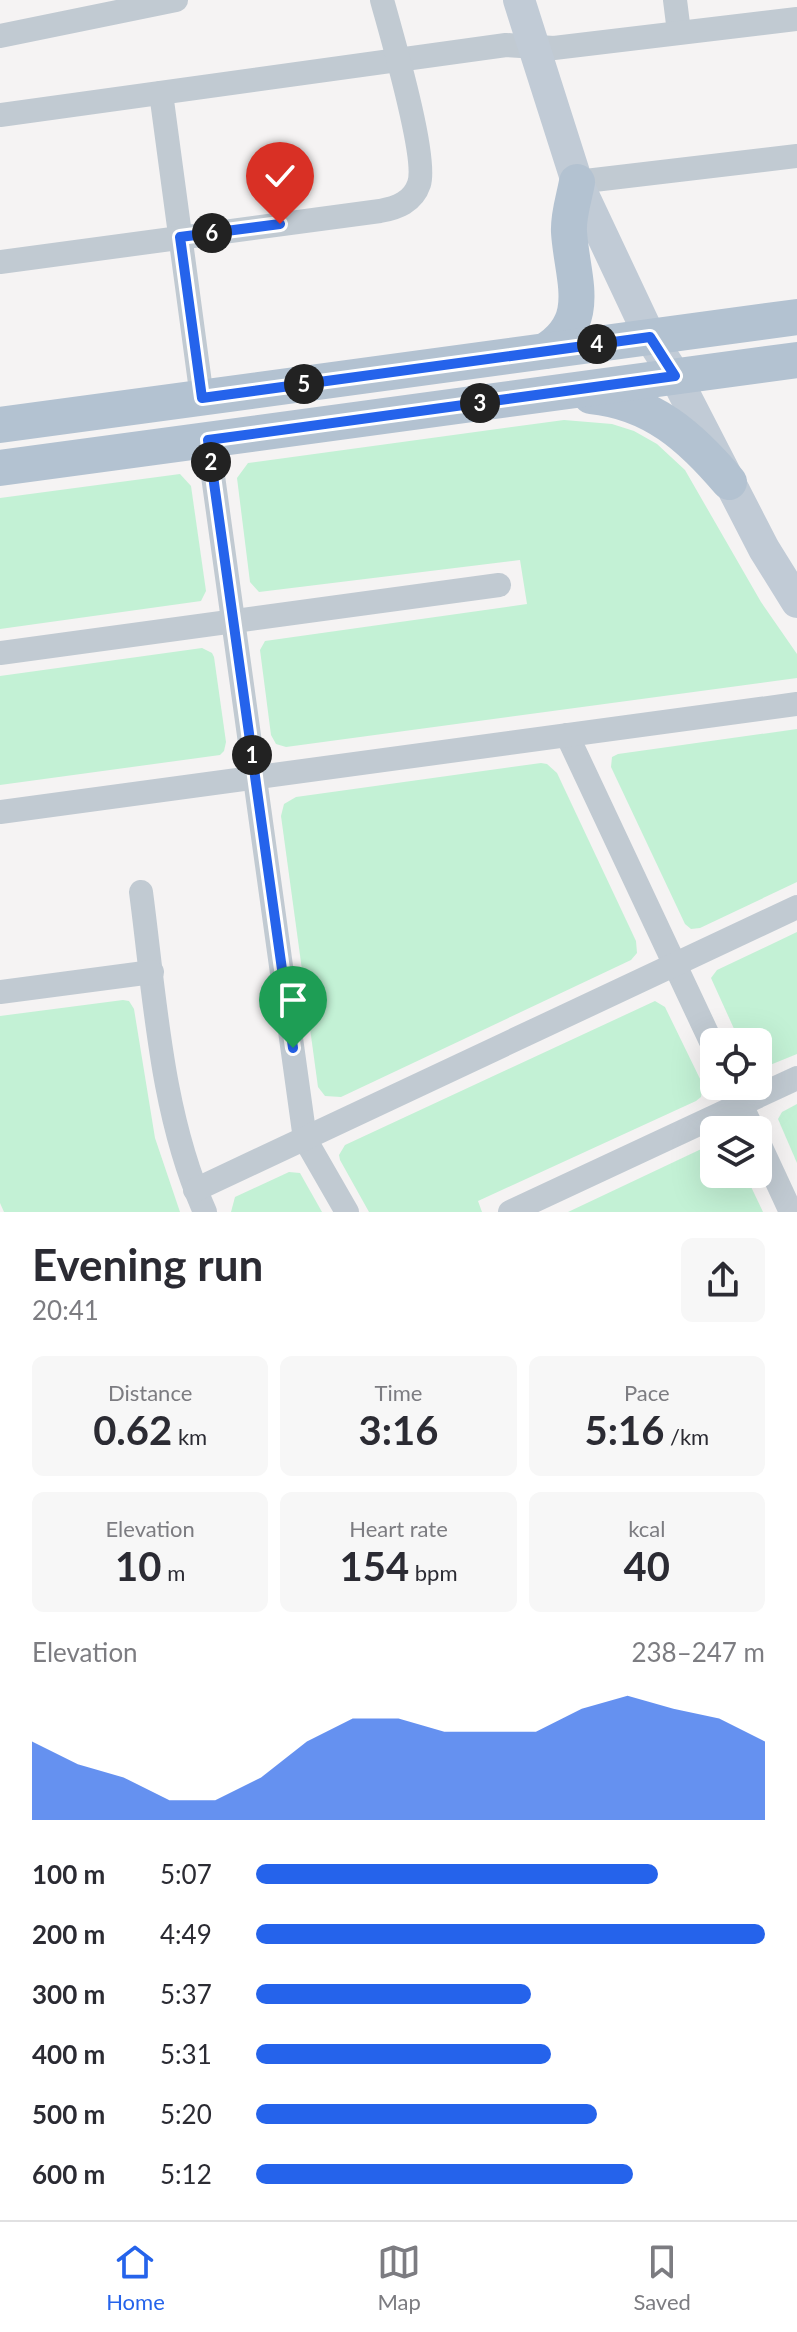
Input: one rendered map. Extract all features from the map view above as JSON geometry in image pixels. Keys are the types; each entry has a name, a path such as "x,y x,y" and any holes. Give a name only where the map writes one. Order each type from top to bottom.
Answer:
{"main road":[{"path":"545,351 569,333 574,321 576,306 569,223 577,182"},
{"path":"0,425 797,317"},
{"path":"0,468 797,360"},
{"path":"557,392 620,400 657,415 703,450 729,482"}],"street":[{"path":"0,36 176,0"},
{"path":"0,262 380,211 396,208 410,199 419,186 421,157 382,0"},
{"path":"519,0 577,182 650,337 675,376 764,549 797,602"},
{"path":"675,0 679,32"},
{"path":"0,115 506,45 554,48 797,19"},
{"path":"161,93 202,398"},
{"path":"577,182 797,156"},
{"path":"208,440 305,1139 347,1212"},
{"path":"0,653 499,585"},
{"path":"0,812 797,704"},
{"path":"567,735 705,1028"},
{"path":"141,892 171,1109 200,1201 305,1139 797,907"},
{"path":"0,992 152,972"},
{"path":"772,1085 797,1078"},
{"path":"510,1212 727,1100"},
{"path":"772,1171 791,1212"}],"green space":[{"path":"564,420 612,424 634,431 657,444 685,470 761,602 797,654 797,678 286,747 276,744 271,735 260,650 265,641 527,604 520,560 259,592 250,582 237,478 248,463"},
{"path":"180,474 191,486 206,591 201,601 0,629 0,498"},
{"path":"202,648 214,657 226,742 220,755 0,785 0,676"},
{"path":"797,729 797,882 700,928 691,929 685,924 611,767 612,757"},
{"path":"541,763 557,773 636,941 637,953 631,960 341,1097 325,1096 318,1087 281,816 284,804 296,797"},
{"path":"797,932 797,1054 772,1064 772,1028 734,1028 711,978 717,970"},
{"path":"129,1001 134,1009 155,1138 180,1212 4,1212 0,1203 0,1016"},
{"path":"655,1001 665,1007 700,1079 700,1098 696,1101 478,1201 482,1212 369,1212 340,1160 339,1155 345,1145"},
{"path":"797,1104 797,1163 778,1119 782,1112"},
{"path":"700,1150 700,1188 752,1188 763,1212 568,1212"},
{"path":"289,1172 300,1173 322,1212 231,1212 235,1197"}],"route":[{"path":"280,224 180,237 202,398 650,337 675,376 208,440 293,1048"}]}
